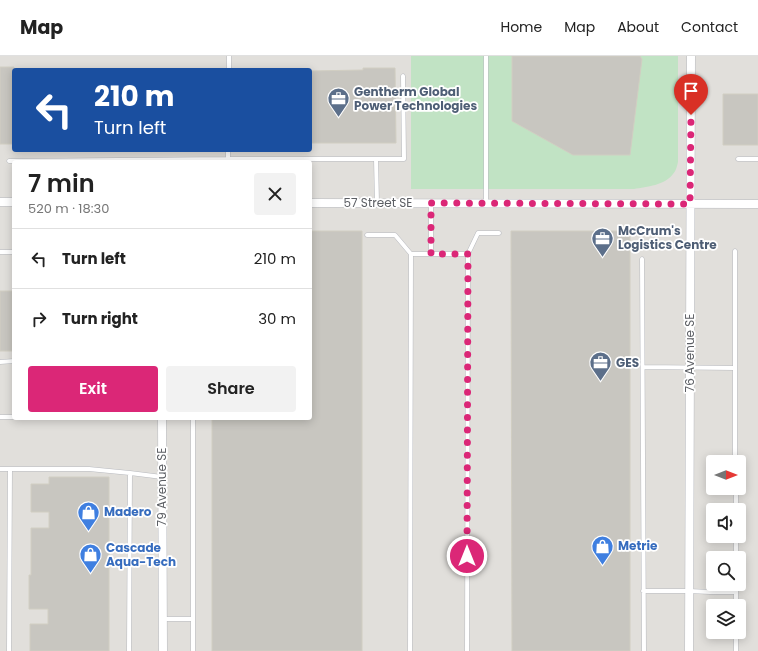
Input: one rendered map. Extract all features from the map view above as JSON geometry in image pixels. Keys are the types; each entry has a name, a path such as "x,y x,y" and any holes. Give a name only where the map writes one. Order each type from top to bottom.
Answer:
{"street":[{"name":"76 Avenue SE","path":"689,651 691,56"},
{"path":"0,202 12,202"},
{"name":"57 Street SE","path":"312,203 758,204"},
{"name":"79 Avenue SE","path":"162,420 163,651"}],"lane":[{"path":"229,56 229,68"},
{"path":"486,56 486,203"},
{"path":"302,160 404,160 404,76"},
{"path":"376,159 378,203"},
{"path":"738,159 758,159"},
{"path":"431,203 431,254"},
{"path":"467,651 468,254 478,233 499,232"},
{"path":"367,234 395,235 411,254 410,651"},
{"path":"735,250 736,455"},
{"path":"0,252 12,252"},
{"path":"411,254 468,254"},
{"path":"642,259 644,651"},
{"path":"0,362 12,362"},
{"path":"643,367 735,368"},
{"path":"0,417 12,417"},
{"path":"193,420 193,651"},
{"path":"0,469 89,469 162,477"},
{"path":"9,651 10,469"},
{"path":"129,651 130,473"},
{"path":"643,591 736,592 736,599"},
{"path":"162,620 193,619"},
{"path":"736,639 736,651"}],"shaded area":[{"path":"0,56 758,56 758,651 0,651"}],"green space":[{"path":"411,56 678,56 678,162 676,170 670,178 661,183 634,189 411,189"}],"building":[{"path":"512,56 640,56 642,59 630,155 573,155 512,121"},
{"path":"0,67 14,67 12,68 12,144 0,144"},
{"path":"363,68 395,68 396,143 312,143 312,71 363,70"},
{"path":"723,94 758,94 758,145 723,145"},
{"path":"312,231 362,231 362,651 212,651 212,420 312,420"},
{"path":"511,231 630,231 630,651 512,651"},
{"path":"0,291 12,291 12,351 0,351"},
{"path":"49,477 109,477 109,651 30,651 30,624 48,624 48,609 29,609 31,528 49,528 49,512 31,512 31,484 49,484"}],"place":[{"name":"Gentherm Global Power Technologies","path":"338,118"},
{"name":"McCrum's Logistics Centre","path":"603,258"},
{"name":"GES","path":"601,382"},
{"name":"Madero","path":"88,532"},
{"name":"Metrie","path":"602,566"},
{"name":"Cascade Aqua-Tech","path":"91,574"}],"route":[{"path":"467,556 468,254 431,254 431,203 690,204 691,115"}]}
